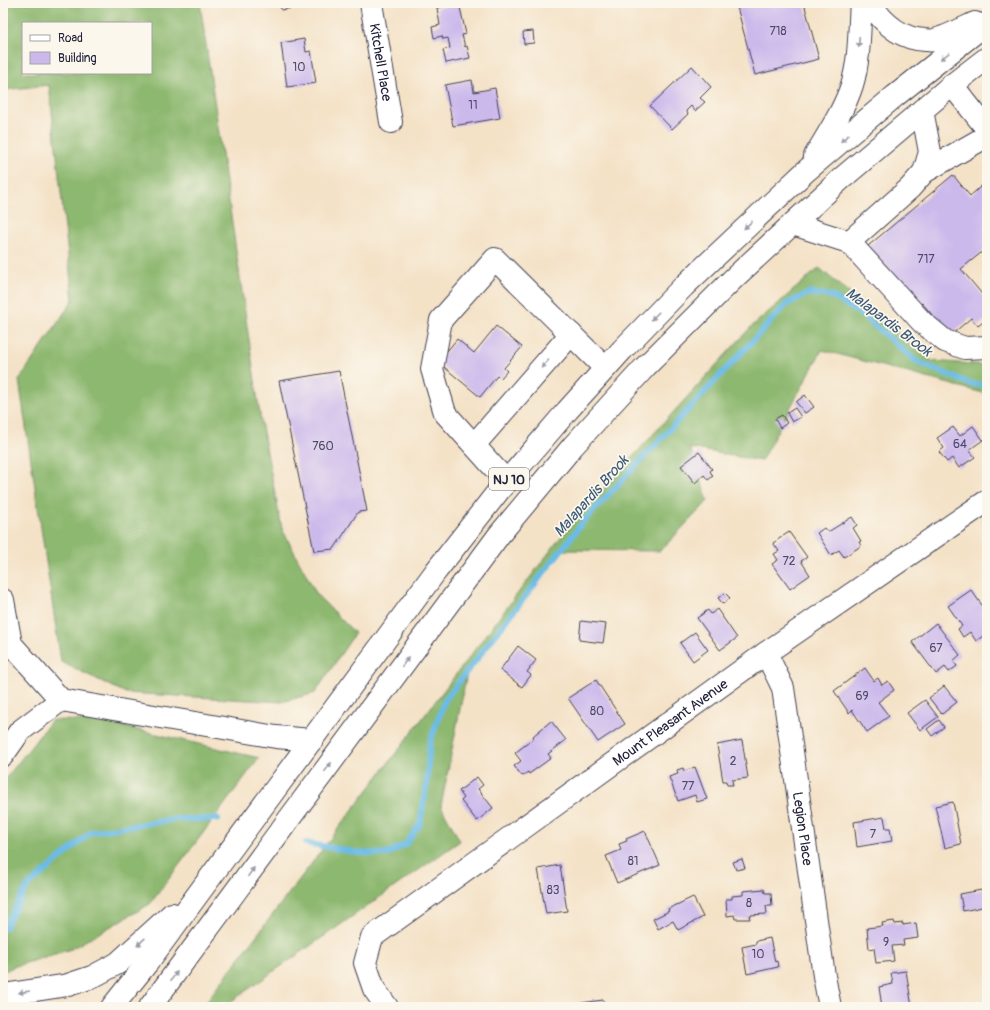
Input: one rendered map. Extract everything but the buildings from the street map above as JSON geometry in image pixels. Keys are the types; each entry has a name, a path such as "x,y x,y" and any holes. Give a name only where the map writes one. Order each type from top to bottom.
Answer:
{"main road":[{"name":"Kitchell Place","path":"371,3 391,122"},
{"path":"806,171 838,118 852,86 858,54 861,3"},
{"path":"870,3 878,16 889,26 901,34 915,39 934,40 987,18"},
{"name":"NJ 10","path":"112,1007 211,878 436,571 507,482 605,368 684,286 806,171 895,96 987,23"},
{"name":"NJ 10","path":"150,1007 504,529 573,446 645,367 734,278 841,179 922,110 987,58"},
{"path":"952,86 987,129"},
{"path":"922,110 930,152 924,172"},
{"path":"849,242 910,188 924,172 987,136"},
{"path":"793,224 849,242 922,322 945,341 965,348 987,347"},
{"path":"507,482 445,413 432,370 441,320 495,258 605,368"},
{"path":"474,445 571,334"},
{"name":"Mount Pleasant Avenue","path":"387,1007 374,989 365,963 372,937 766,653 987,501"},
{"path":"3,600 11,644 61,700 276,737 312,740"},
{"name":"Legion Place","path":"766,653 783,688 824,976 830,1007"},
{"path":"3,756 20,731 61,700"},
{"path":"3,995 68,985 92,978 118,963 211,878"}],"green space":[{"path":"3,3 200,3 261,422 282,529 317,595 355,633 315,693 282,702 126,693 61,662 19,380 73,300 49,85 3,90"},
{"path":"819,268 932,361 987,365 987,394 822,350 761,461 690,448 708,501 660,551 559,550 467,673 441,806 460,841 223,1007 202,1007 567,529 751,327"},
{"path":"52,720 100,721 259,758 150,904 71,949 13,967 3,972 3,782"}],"waterway":[{"name":"Malapardis Brook","path":"306,843 359,853 387,854 406,844 420,824 426,789 430,742 445,700 583,522 787,304 809,293 832,296 862,315 917,362 971,384 987,385"},
{"name":"Malapardis Brook","path":"3,929 27,887 91,832 176,819 218,819"}]}
